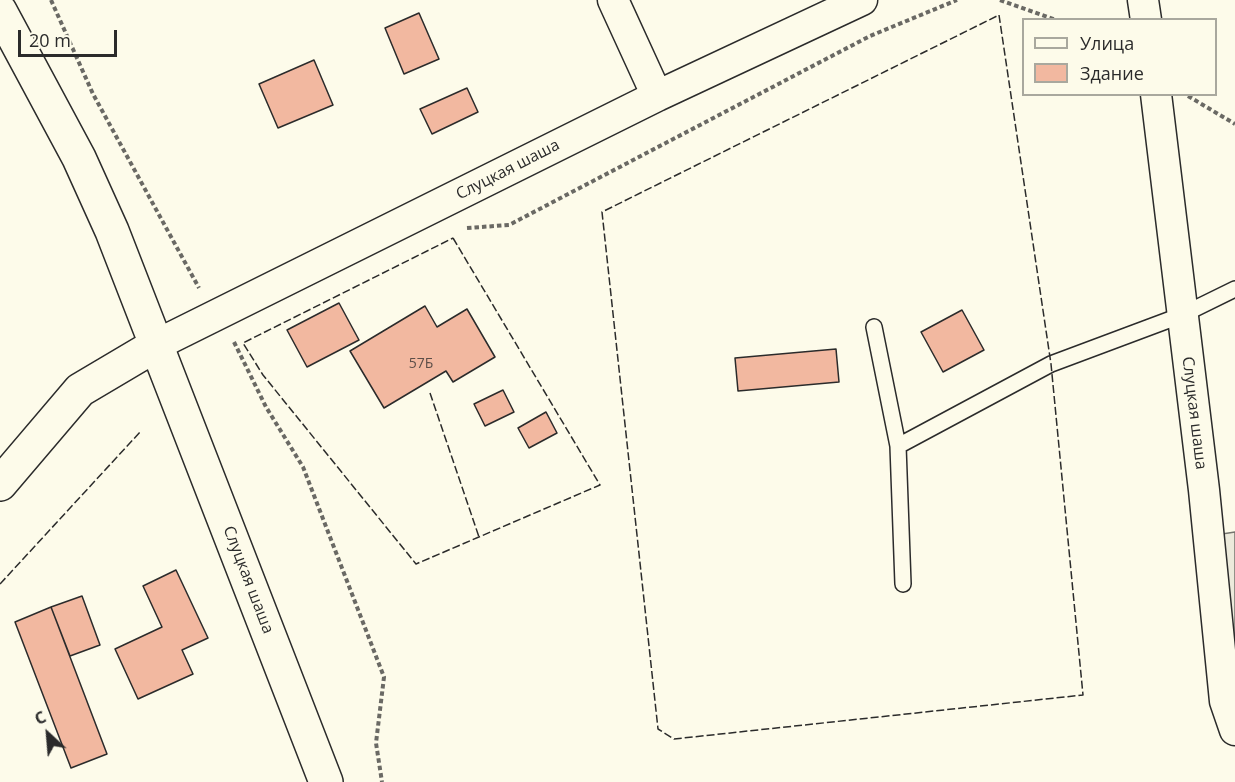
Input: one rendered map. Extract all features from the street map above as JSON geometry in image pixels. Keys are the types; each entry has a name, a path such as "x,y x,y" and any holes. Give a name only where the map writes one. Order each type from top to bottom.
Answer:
{"street":[{"path":"613,0 657,96"},
{"name":"Слуцкая шаша","path":"156,345 657,96 862,0"},
{"path":"1143,0 1146,18"},
{"name":"Слуцкая шаша","path":"0,11 79,158 112,231 326,782"},
{"name":"Слуцкая шаша","path":"1156,96 1204,490 1225,701 1235,730"},
{"path":"0,484 80,390 156,345"}],"lane":[{"path":"898,446 1051,364 1182,315 1235,289"},
{"path":"874,327 898,446 903,584"}],"path":[{"path":"51,0 93,94 202,294"},
{"path":"462,228 509,225 870,36 957,0"},
{"path":"1000,0 1050,18"},
{"path":"1187,96 1235,124"},
{"path":"232,338 266,407 303,467 384,677 376,743 382,782"}],"shaded area":[{"path":"1235,532 1235,646 1222,534"}],"building":[{"path":"419,13 439,59 404,74 385,28"},
{"path":"314,60 333,105 278,128 259,84"},
{"path":"467,88 478,112 432,134 420,109"},
{"path":"339,303 359,340 307,367 287,330"},
{"path":"425,306 437,327 467,309 495,357 453,382 446,371 384,408 350,351"},
{"path":"962,310 984,350 943,372 921,332"},
{"path":"836,349 839,382 738,391 735,358"},
{"path":"503,390 514,412 485,426 474,404"},
{"path":"546,412 557,433 529,448 518,428"},
{"path":"176,570 208,638 182,650 193,674 138,699 115,649 162,627 143,586"},
{"path":"82,596 100,645 70,656 51,607"},
{"path":"51,607 107,754 71,768 15,622"}],"fence":[{"path":"999,15 1051,364 1083,695 674,739 658,729 602,212 999,15"},
{"path":"453,238 600,485 416,564 263,375 243,343 453,238"},
{"path":"430,393 479,537"},
{"path":"0,584 141,431"}]}
